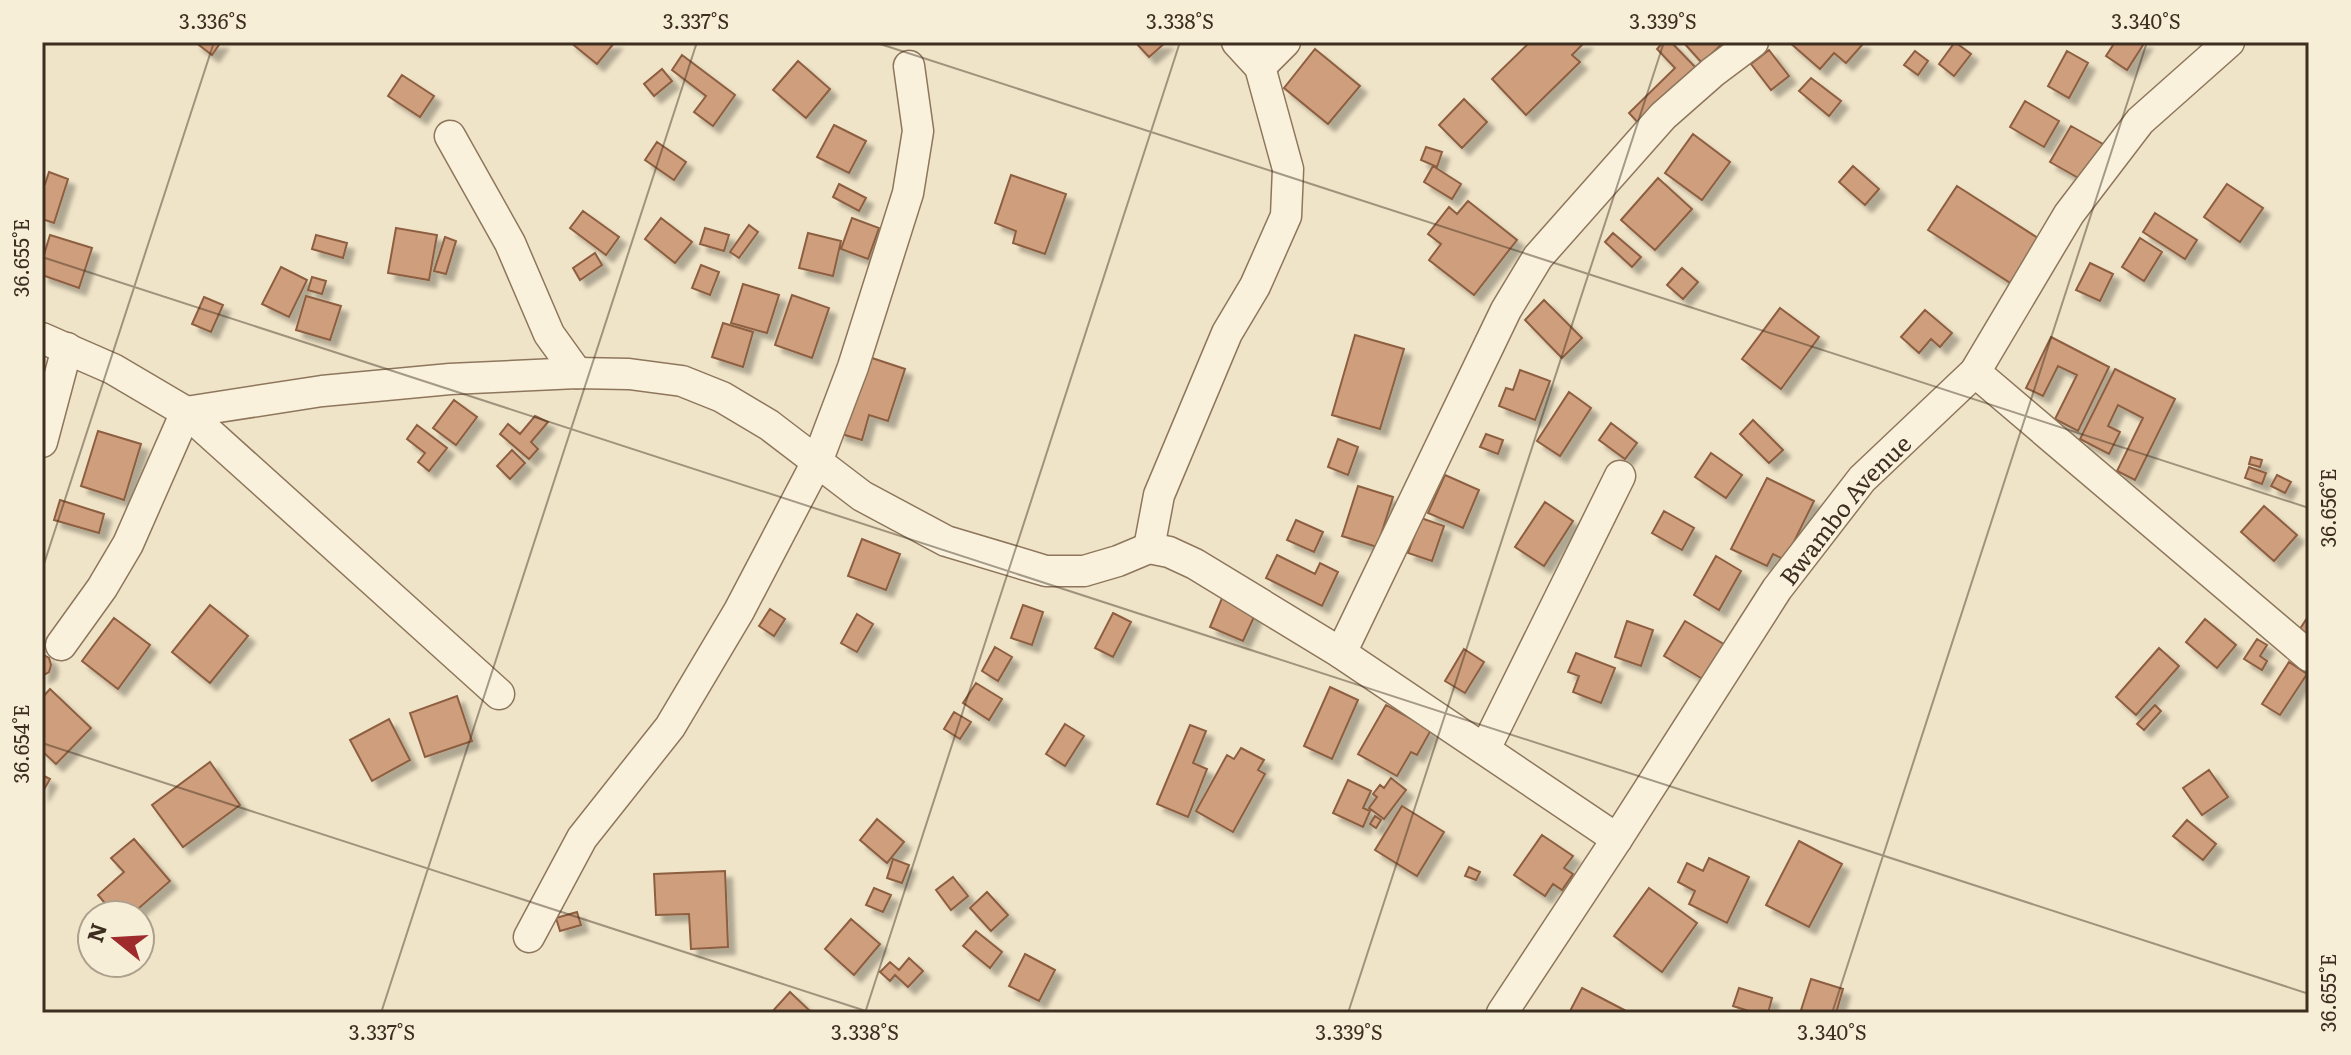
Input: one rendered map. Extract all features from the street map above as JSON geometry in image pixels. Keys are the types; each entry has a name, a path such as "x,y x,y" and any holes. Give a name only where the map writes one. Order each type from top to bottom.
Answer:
{"street":[{"path":"1149,548 1159,495 1227,333 1255,286 1286,216 1288,169 1260,67 1237,42"},
{"path":"1260,67 1285,42"},
{"path":"1341,653 1506,310 1538,257 1663,116 1753,42"},
{"name":"Bwambo Avenue","path":"1502,1013 1785,578 1862,479 1975,372 2069,214 2140,121 2229,42"},
{"path":"529,937 582,838 670,727 739,611 817,462 853,367 908,193 918,131 909,66"},
{"path":"450,136 510,243 549,334 577,373"},
{"path":"42,442 54,343 113,369 186,412 499,694"},
{"path":"1975,372 2309,656"},
{"path":"186,412 322,391 450,379 577,373 629,374 682,381 722,397 769,425 862,496 946,541 1046,571 1084,571 1149,548 1169,552 1195,564 1341,653 1617,839"},
{"path":"61,645 102,588 128,544 186,412"},
{"path":"1485,749 1620,476"}],"building":[{"path":"195,42 221,42 212,55"},
{"path":"570,42 615,42 597,64"},
{"path":"1135,42 1166,42 1149,57"},
{"path":"1530,42 1585,42 1572,55 1580,62 1526,115 1492,79"},
{"path":"1663,42 1671,42 1699,71 1642,127 1629,113 1675,68 1657,49"},
{"path":"1683,42 1724,42 1702,63"},
{"path":"1789,42 1863,44 1846,63 1834,53 1820,69"},
{"path":"1955,42 1971,54 1954,76 1939,64"},
{"path":"2115,42 2145,42 2127,70 2106,56"},
{"path":"1315,49 1360,86 1328,124 1284,88"},
{"path":"1769,50 1789,76 1771,90 1751,64"},
{"path":"1915,51 1928,61 1918,75 1904,65"},
{"path":"2067,51 2088,63 2069,98 2048,86"},
{"path":"682,55 735,95 713,126 694,112 706,96 672,70"},
{"path":"798,61 830,89 806,118 773,90"},
{"path":"662,69 672,81 654,96 644,84"},
{"path":"402,75 434,96 420,117 388,96"},
{"path":"1811,78 1841,101 1829,116 1799,91"},
{"path":"1464,99 1487,122 1462,148 1439,125"},
{"path":"2025,101 2059,121 2044,147 2010,127"},
{"path":"834,125 866,141 849,173 817,157"},
{"path":"2071,126 2103,144 2082,180 2050,162"},
{"path":"1693,134 1730,162 1702,200 1665,173"},
{"path":"657,142 686,162 674,180 645,160"},
{"path":"1426,147 1442,152 1437,167 1421,160"},
{"path":"1433,166 1461,184 1452,199 1424,182"},
{"path":"1853,166 1879,189 1865,205 1839,182"},
{"path":"49,172 68,179 54,223 42,219 42,183 45,184"},
{"path":"1011,175 1066,194 1045,254 1013,243 1016,231 995,223"},
{"path":"1658,178 1692,209 1655,250 1621,220"},
{"path":"839,184 866,198 859,211 833,197"},
{"path":"2227,184 2263,208 2240,242 2204,217"},
{"path":"1957,186 2041,240 2012,284 1928,230"},
{"path":"1468,201 1517,240 1474,295 1429,260 1441,244 1428,234 1449,207 1457,214"},
{"path":"583,211 619,237 606,255 570,228"},
{"path":"2155,213 2197,240 2185,259 2143,232"},
{"path":"661,218 692,242 675,263 645,239"},
{"path":"852,218 879,228 868,259 841,249"},
{"path":"749,225 758,232 739,258 730,252"},
{"path":"396,228 437,235 429,280 388,273"},
{"path":"705,228 729,235 724,251 700,244"},
{"path":"808,233 841,241 833,276 799,268"},
{"path":"1613,233 1641,257 1632,267 1605,242"},
{"path":"50,235 92,248 79,288 42,275 42,261"},
{"path":"316,235 347,243 343,258 312,249"},
{"path":"445,237 456,241 446,274 434,271"},
{"path":"2140,238 2162,252 2144,281 2122,267"},
{"path":"595,253 602,265 580,280 573,268"},
{"path":"2090,263 2113,274 2100,301 2076,290"},
{"path":"701,265 719,272 710,295 692,288"},
{"path":"281,267 307,280 289,317 262,304"},
{"path":"1682,268 1698,282 1683,299 1667,285"},
{"path":"312,277 326,281 322,294 308,290"},
{"path":"743,284 779,295 767,333 731,323"},
{"path":"792,295 829,308 812,358 775,345"},
{"path":"306,296 341,306 330,340 296,330"},
{"path":"204,297 223,305 211,332 192,324"},
{"path":"1544,300 1582,338 1562,358 1525,320"},
{"path":"1780,308 1819,337 1781,389 1742,359"},
{"path":"1925,310 1952,333 1940,347 1931,339 1919,353 1901,337"},
{"path":"723,323 753,332 743,367 712,357"},
{"path":"1355,335 1404,349 1380,429 1332,415"},
{"path":"2051,337 2109,367 2078,431 2055,419 2077,375 2058,366 2043,396 2026,388"},
{"path":"863,355 905,369 888,421 869,415 862,440 838,433"},
{"path":"2115,369 2175,399 2135,480 2117,471 2143,418 2118,405 2108,426 2120,432 2109,454 2080,439"},
{"path":"1520,370 1550,381 1535,420 1499,406 1506,388 1513,390"},
{"path":"1569,392 1591,408 1560,456 1537,441"},
{"path":"454,400 477,417 456,445 433,428"},
{"path":"535,416 548,422 531,442 538,449 529,459 500,434 508,424 520,434"},
{"path":"1753,420 1783,450 1769,463 1740,434"},
{"path":"1611,423 1637,443 1625,459 1599,440"},
{"path":"417,425 447,448 429,471 418,462 425,453 407,439"},
{"path":"98,431 141,444 124,500 81,486"},
{"path":"1486,434 1503,440 1498,454 1480,447"},
{"path":"1338,439 1358,447 1348,475 1328,467"},
{"path":"512,450 525,463 510,479 497,466"},
{"path":"1711,453 1742,475 1726,498 1695,477"},
{"path":"2251,457 2262,460 2260,467 2249,464"},
{"path":"2249,467 2266,473 2262,484 2245,478"},
{"path":"1445,475 1479,490 1463,528 1428,513"},
{"path":"2277,475 2291,482 2285,493 2271,486"},
{"path":"1767,478 1814,501 1785,560 1773,554 1767,566 1731,549"},
{"path":"1358,486 1393,497 1377,547 1342,536"},
{"path":"60,500 104,514 99,533 54,520"},
{"path":"1545,502 1573,521 1544,566 1515,547"},
{"path":"2264,506 2297,535 2274,561 2241,532"},
{"path":"1664,511 1694,528 1682,550 1652,533"},
{"path":"1421,518 1444,526 1432,561 1408,553"},
{"path":"1296,520 1323,532 1314,552 1287,540"},
{"path":"862,539 900,554 886,590 848,576"},
{"path":"1277,555 1315,574 1320,563 1338,572 1322,606 1266,578"},
{"path":"1716,556 1741,571 1719,610 1694,595"},
{"path":"1225,591 1259,606 1243,641 1210,627"},
{"path":"210,605 248,636 210,683 172,652"},
{"path":"1023,605 1043,612 1032,645 1011,638"},
{"path":"770,609 785,619 774,636 759,626"},
{"path":"1113,613 1131,622 1113,657 1095,648"},
{"path":"857,614 873,624 857,652 841,643"},
{"path":"2309,615 2309,639 2298,632"},
{"path":"114,618 150,645 118,689 82,661"},
{"path":"2205,619 2236,645 2217,668 2186,642"},
{"path":"1627,621 1653,630 1641,666 1615,657"},
{"path":"1685,621 1727,646 1706,681 1664,656"},
{"path":"2257,639 2267,645 2260,656 2267,661 2262,670 2244,659"},
{"path":"995,647 1012,657 998,681 982,671"},
{"path":"2159,648 2179,666 2136,715 2116,697"},
{"path":"1464,649 1484,662 1465,693 1445,681"},
{"path":"1576,653 1615,668 1601,703 1573,692 1579,676 1568,672"},
{"path":"42,654 49,658 51,665 49,672 42,676"},
{"path":"2289,662 2307,674 2280,715 2262,704"},
{"path":"976,683 1002,699 989,720 963,703"},
{"path":"1330,687 1358,700 1332,759 1304,746"},
{"path":"50,689 91,728 56,764 42,751 42,698"},
{"path":"457,696 472,741 425,757 410,713"},
{"path":"1386,705 1431,730 1417,755 1411,752 1397,776 1358,754"},
{"path":"2155,705 2161,711 2144,730 2137,724"},
{"path":"954,712 971,722 960,739 944,729"},
{"path":"389,719 410,760 372,781 350,740"},
{"path":"1065,724 1084,736 1065,766 1046,754"},
{"path":"1190,725 1206,731 1193,763 1207,769 1188,817 1157,804"},
{"path":"1241,748 1264,760 1258,770 1265,774 1233,832 1196,811 1227,755 1234,759"},
{"path":"210,762 240,805 183,847 152,805"},
{"path":"2209,770 2228,797 2202,815 2183,788"},
{"path":"42,775 50,779 42,793"},
{"path":"1391,778 1406,790 1384,819 1369,808 1377,797 1373,794 1380,785 1384,788"},
{"path":"1348,780 1371,791 1363,808 1370,811 1363,827 1333,813"},
{"path":"1402,806 1444,832 1417,876 1375,850"},
{"path":"1375,816 1381,820 1376,828 1370,824"},
{"path":"877,819 904,842 887,863 860,840"},
{"path":"2187,820 2216,844 2203,860 2173,836"},
{"path":"1542,835 1573,856 1564,868 1573,874 1562,890 1553,884 1545,896 1514,875"},
{"path":"134,839 170,881 149,899 101,899 98,895 124,872 111,858"},
{"path":"1799,841 1842,864 1809,927 1766,905"},
{"path":"1709,858 1749,877 1727,923 1689,904 1695,891 1678,882 1687,863 1703,871"},
{"path":"893,859 909,865 902,883 887,878"},
{"path":"1469,867 1480,872 1476,880 1465,876"},
{"path":"725,871 728,947 691,949 689,914 656,915 654,874"},
{"path":"953,877 968,896 951,910 936,890"},
{"path":"874,888 891,895 883,912 866,905"},
{"path":"1649,888 1697,923 1662,972 1614,936"},
{"path":"987,892 1008,915 991,931 970,908"},
{"path":"577,912 581,925 560,931 556,918"},
{"path":"851,919 880,944 854,975 825,949"},
{"path":"976,931 1002,952 990,968 963,946"},
{"path":"1025,954 1055,970 1039,1001 1009,986"},
{"path":"909,958 923,971 908,987 895,975 890,981 880,972 890,962 899,970"},
{"path":"1811,979 1843,989 1836,1013 1801,1010"},
{"path":"1582,988 1630,1013 1569,1013"},
{"path":"1739,988 1772,998 1768,1013 1755,1013 1733,1006"},
{"path":"790,992 812,1013 771,1013"}]}
